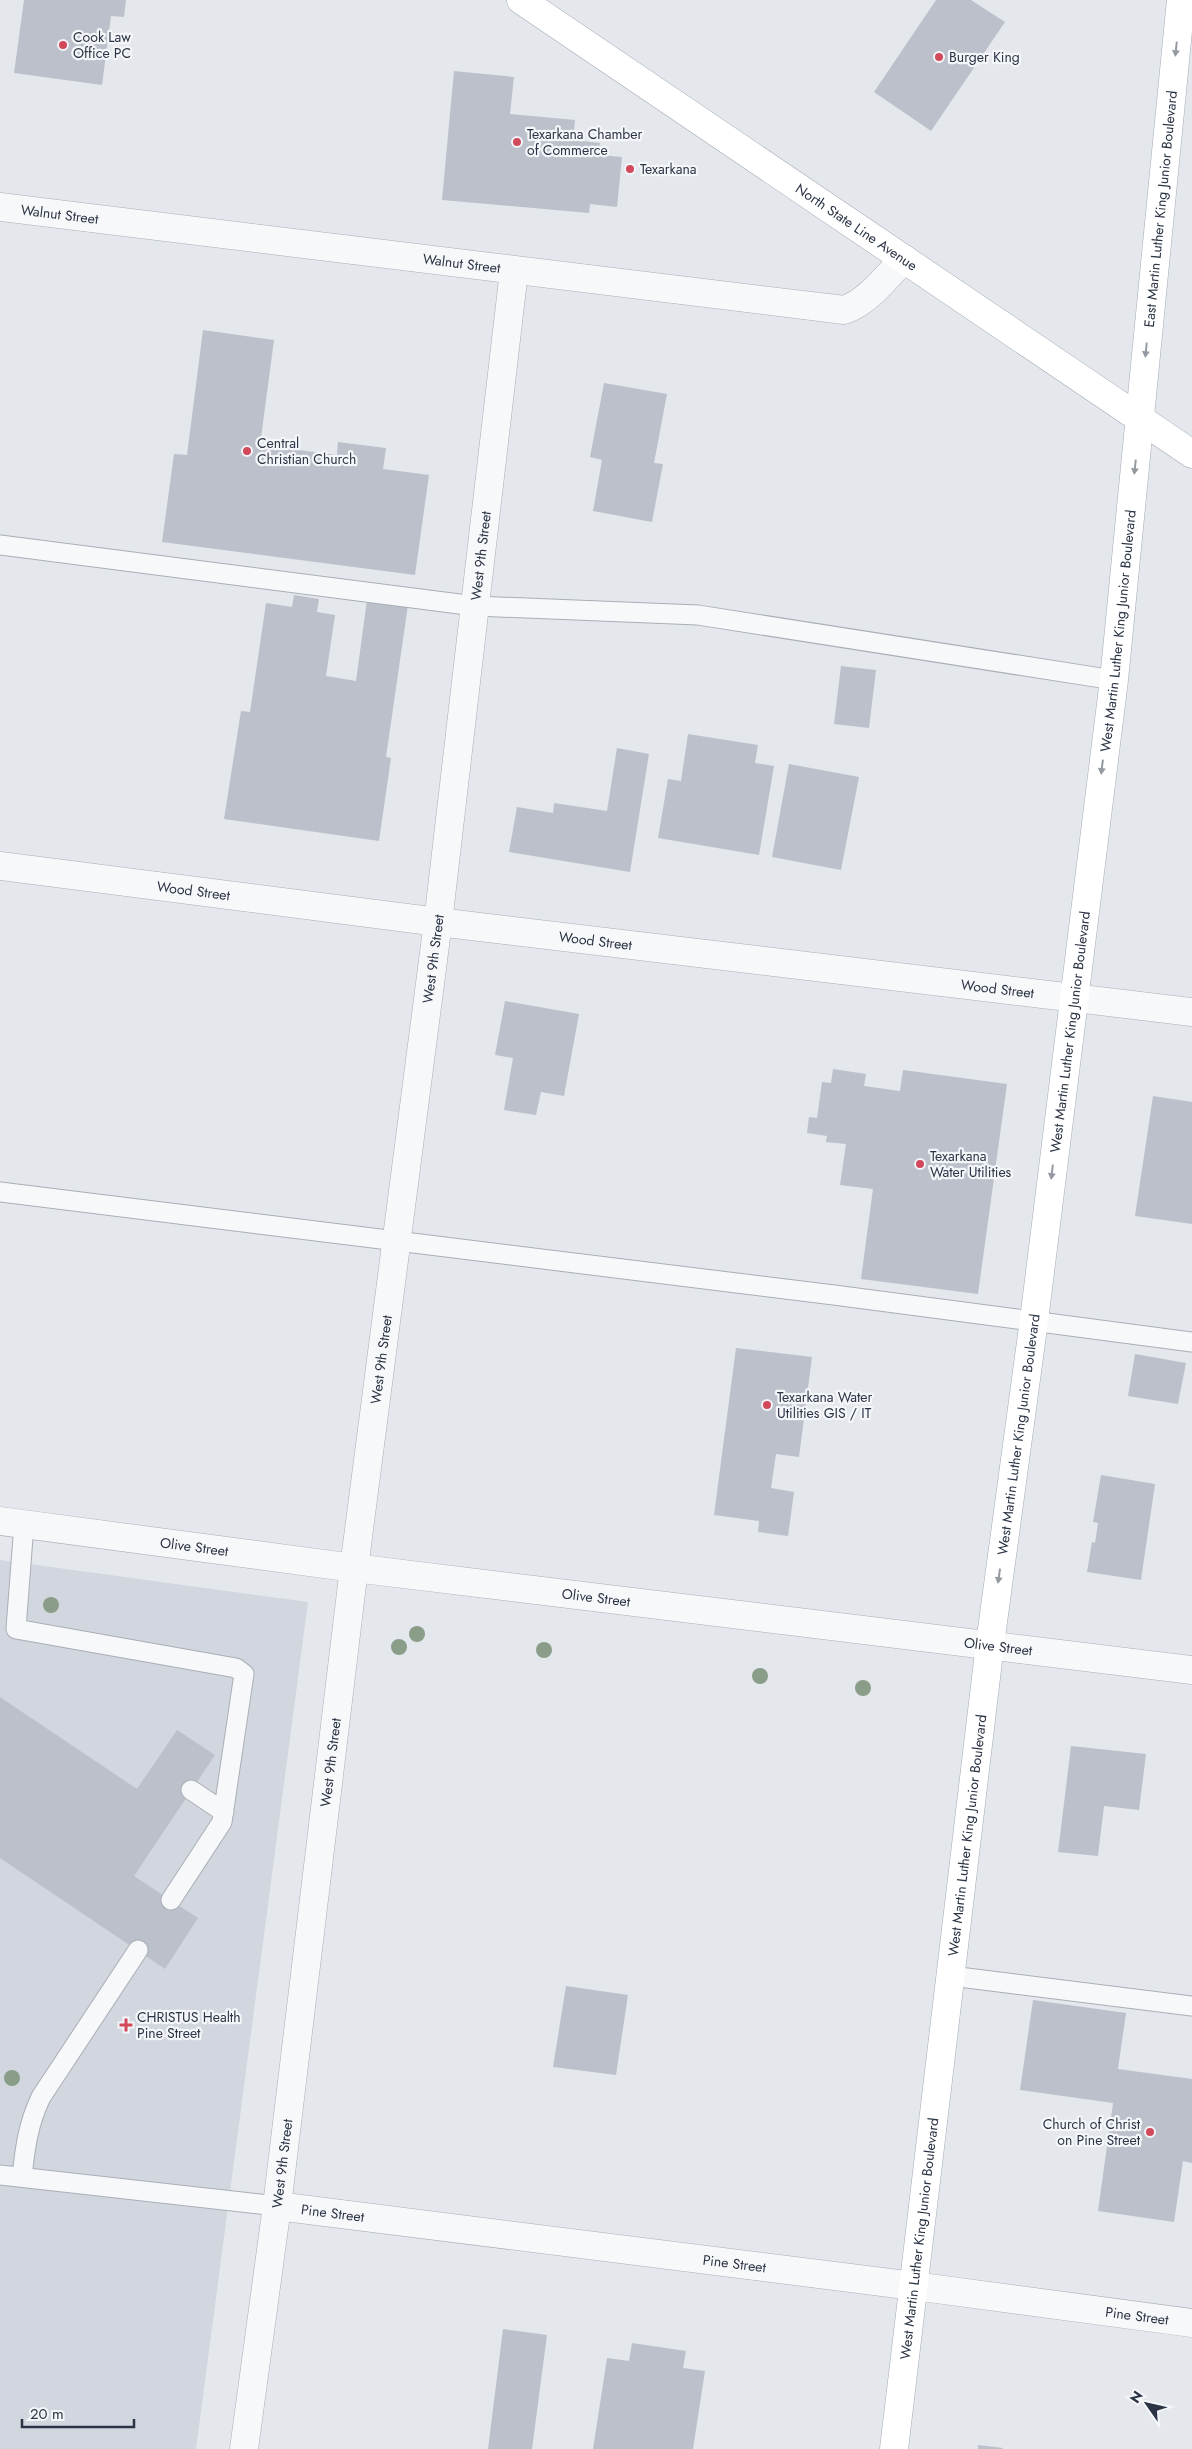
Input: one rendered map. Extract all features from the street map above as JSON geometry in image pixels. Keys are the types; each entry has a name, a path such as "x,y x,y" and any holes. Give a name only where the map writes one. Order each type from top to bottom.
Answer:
{"main road":[{"name":"North State Line Avenue","path":"521,0 1192,454"},
{"name":"East Martin Luther King Junior Boulevard","path":"1140,418 1181,0"},
{"name":"West Martin Luther King Junior Boulevard","path":"894,2449 990,1644 1034,1320 1114,680 1140,418"}],"street":[{"name":"Walnut Street","path":"0,207 844,310 864,299 904,259"},
{"name":"West 9th Street","path":"244,2449 277,2206 354,1568 438,922 514,271"},
{"name":"Wood Street","path":"0,866 438,922 1073,996 1192,1012"},
{"name":"Olive Street","path":"12,1523 354,1568 1192,1670"},
{"name":"Pine Street","path":"277,2206 1192,2323"}],"lane":[{"path":"0,545 475,606 698,614 1114,680"},
{"path":"0,1192 1034,1320 1192,1342"},
{"path":"12,1523 16,1629 242,1671 244,1681 224,1812 217,1832 171,1900"},
{"path":"191,1790 224,1812"},
{"path":"22,2178 26,2137 31,2117 41,2097 138,1950"},
{"path":"950,1976 1192,2006"},
{"path":"0,2175 277,2206"}],"shaded area":[{"name":"CHRISTUS Health Pine Street","path":"0,1560 308,1602 196,2449 0,2449"}],"building":[{"name":"Cook Law Office PC","path":"24,0 126,0 124,17 111,16 102,85 14,73"},
{"name":"Burger King","path":"936,0 971,0 1005,22 931,131 874,92"},
{"name":"Texarkana Chamber of Commerce","path":"454,71 514,77 510,114 575,120 573,140 600,143 598,155 622,157 617,207 590,204 589,213 442,200"},
{"name":"Central Christian Church","path":"203,330 274,340 260,445 337,455 338,442 386,448 383,469 429,475 415,575 162,542 174,454 187,455"},
{"path":"604,383 667,394 654,463 663,464 652,522 593,511 602,460 590,457"},
{"path":"294,595 319,599 317,612 335,615 326,676 356,681 367,600 408,605 386,757 391,758 379,841 224,819 241,711 250,712 266,603 292,607"},
{"path":"841,666 876,670 869,728 834,724"},
{"path":"688,734 758,745 755,763 774,766 759,855 658,838 668,779 681,781"},
{"path":"617,748 649,754 630,872 509,852 517,807 553,813 554,803 607,811"},
{"path":"789,764 859,777 841,870 772,857"},
{"path":"505,1001 579,1014 564,1096 541,1092 536,1115 504,1110 513,1058 495,1055"},
{"name":"Texarkana Water Utilities","path":"833,1069 866,1074 864,1086 900,1091 903,1070 1007,1084 978,1294 861,1279 873,1189 840,1185 846,1144 826,1142 827,1136 807,1133 809,1117 817,1118 822,1082 831,1083"},
{"path":"1153,1096 1192,1102 1192,1224 1135,1216"},
{"name":"Texarkana Water Utilities GIS / IT","path":"736,1348 812,1357 799,1457 776,1454 771,1488 794,1492 788,1536 758,1532 759,1521 714,1515"},
{"path":"1135,1354 1186,1363 1178,1404 1128,1396"},
{"path":"1101,1475 1155,1484 1141,1580 1087,1572 1092,1542 1095,1543 1098,1523 1093,1522"},
{"name":"CHRISTUS Health Pine Street","path":"0,1697 137,1789 177,1730 215,1755 134,1876 198,1918 165,1969 0,1858"},
{"path":"1071,1746 1146,1754 1139,1810 1104,1806 1098,1856 1058,1852"},
{"path":"566,1986 628,1995 616,2075 553,2067"},
{"name":"Church of Christ on Pine Street","path":"1033,2000 1126,2013 1118,2069 1192,2079 1192,2163 1183,2161 1174,2222 1098,2211 1113,2103 1020,2090"},
{"path":"503,2329 547,2335 532,2449 488,2449"},
{"path":"632,2343 686,2351 683,2368 705,2371 693,2449 593,2449 607,2358 629,2361"},
{"path":"978,2445 1003,2448 978,2449"}],"place":[{"name":"Cook Law Office PC","path":"63,45"},
{"name":"Burger King","path":"939,57"},
{"name":"Texarkana Chamber of Commerce","path":"517,142"},
{"name":"Texarkana","path":"630,169"},
{"name":"Central Christian Church","path":"247,451"},
{"name":"Texarkana Water Utilities","path":"920,1164"},
{"name":"Texarkana Water Utilities GIS / IT","path":"767,1405"},
{"name":"CHRISTUS Health Pine Street","path":"126,2025"},
{"name":"Church of Christ on Pine Street","path":"1150,2132"}]}
